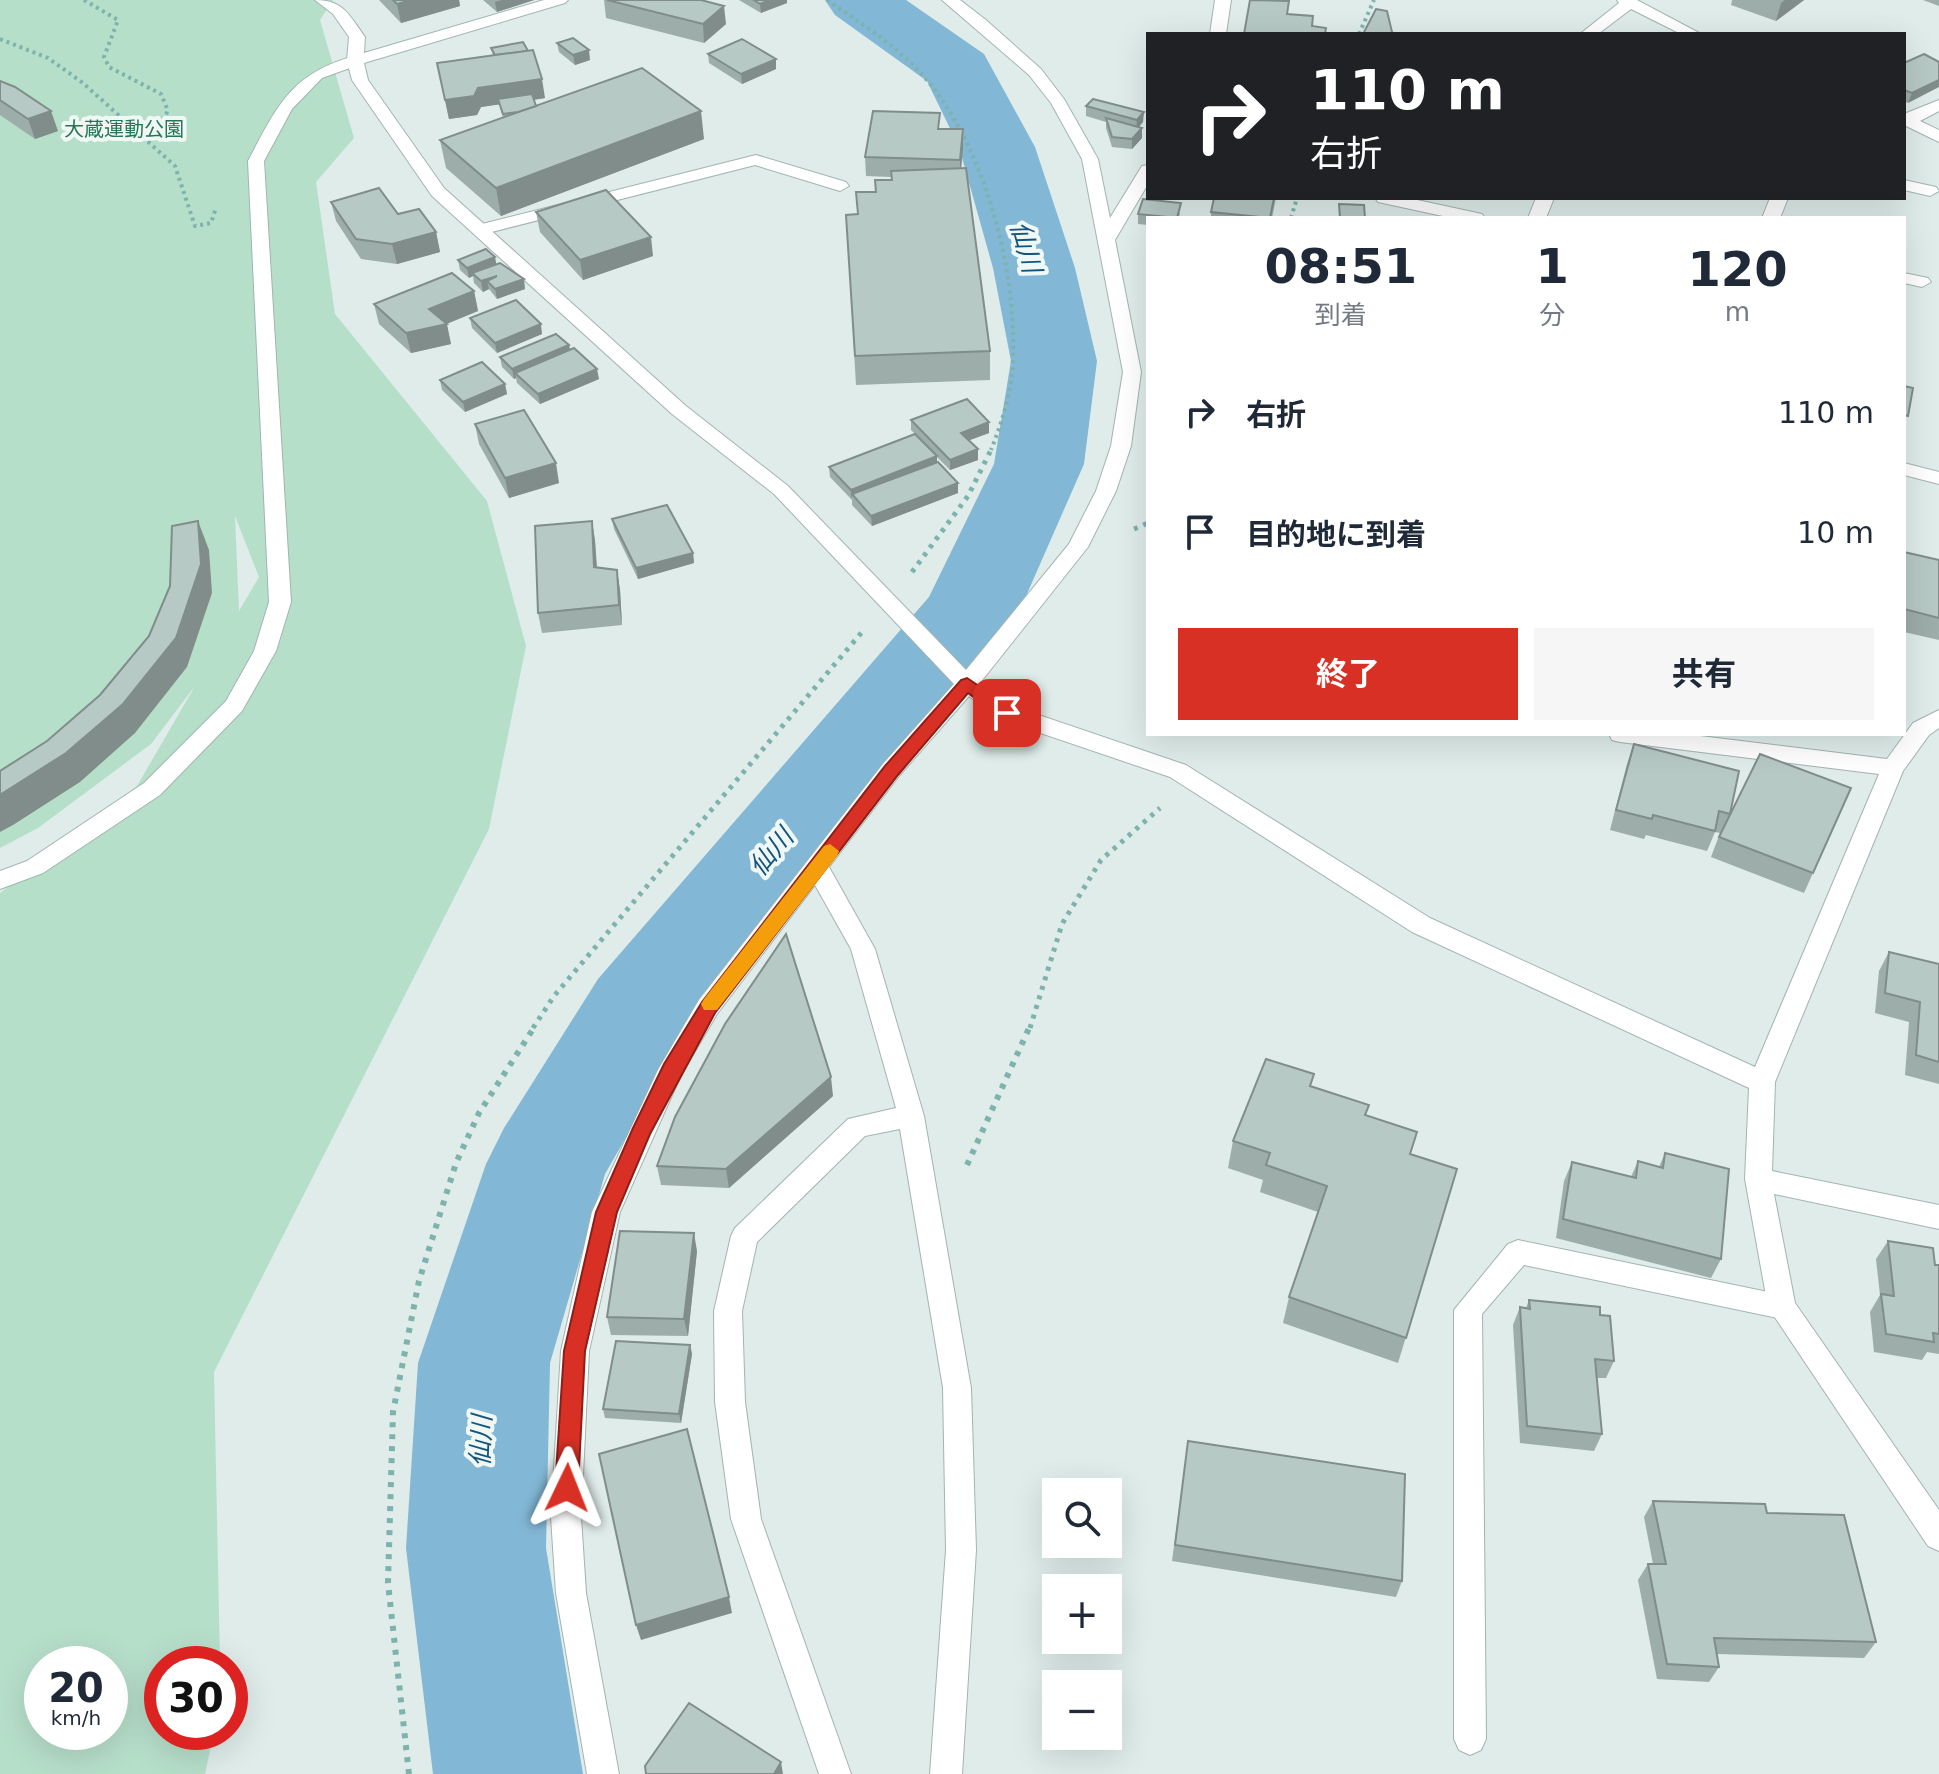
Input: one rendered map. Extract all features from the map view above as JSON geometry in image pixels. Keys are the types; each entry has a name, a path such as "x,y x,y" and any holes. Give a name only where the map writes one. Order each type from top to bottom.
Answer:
{"street":[{"path":"323,0 338,11 357,37 355,61 360,80 438,192 679,410 781,490 967,684 1007,713 1178,771 1421,925 1762,1082"},
{"path":"0,880 35,867 152,789 234,706 265,651 280,602 256,161 285,107 316,75 560,0"},
{"path":"603,1774 571,1593 566,1517 575,1351 606,1212 671,1070 708,1007 891,770 967,684 1078,547 1106,491 1121,446 1132,372 1090,159 1058,102 1035,72 981,23 950,0"},
{"path":"1218,32 1223,0"},
{"path":"1590,32 1627,1 1689,32"},
{"path":"1906,120 1939,105"},
{"path":"1906,120 1939,137"},
{"path":"480,230 756,160 840,186"},
{"path":"1105,242 1146,173"},
{"path":"1906,185 1930,191"},
{"path":"1393,200 1467,216"},
{"path":"1906,470 1939,478"},
{"path":"1937,1531 1782,1307 1758,1179 1762,1082 1893,768 1921,729 1939,718"},
{"path":"1636,736 1893,768"},
{"path":"818,868 863,949 911,1116 957,1388 961,1550 946,1774"},
{"path":"835,1774 746,1519 730,1402 728,1311 745,1236 857,1127 911,1116"},
{"path":"1758,1179 1939,1217"},
{"path":"1470,1739 1468,1310 1518,1252 1782,1307"}],"path":[{"path":"84,0 118,20 104,57 109,67 161,94 168,111 161,122 137,132"},
{"path":"409,1774 388,1583 393,1412 419,1281 456,1163 498,1081 554,996 961,511 990,455 1012,377 1013,326 999,235 979,161 961,127 923,75 866,23 827,0"},
{"path":"1360,32 1374,0"},
{"path":"0,39 48,58 83,83 175,166 195,226 211,223"},
{"path":"921,1173 967,1166 1029,1030 1062,924 1101,860 1193,780"}],"green space":[{"name":"大蔵運動公園","path":"0,0 333,0 320,20 354,138 316,182 335,314 487,501 526,646 489,829 214,1372 220,1646 144,1646 144,1750 210,1750 205,1774 0,1774 0,893 137,786 195,686 151,744 38,828 0,848","holes":["235,516 259,577 239,611"]}],"building":[{"path":"607,0 701,0 724,6 703,24"},
{"path":"1250,0 1289,1 1287,14 1313,16 1312,26 1326,28 1325,32 1244,32"},
{"path":"1376,9 1387,11 1392,32 1364,32"},
{"path":"573,38 589,50 573,55 557,43"},
{"path":"742,39 776,59 741,74 708,54"},
{"path":"523,42 528,51 495,55 491,48"},
{"path":"533,50 542,79 478,88 474,96 445,100 437,63"},
{"path":"1924,54 1939,62 1939,80 1912,93 1906,91 1906,62"},
{"path":"642,68 701,111 496,188 440,140"},
{"path":"0,81 15,87 51,111 28,119 0,100"},
{"path":"532,94 536,106 503,114 498,99"},
{"path":"1093,99 1144,112 1137,120 1086,106"},
{"path":"873,111 940,113 938,129 963,129 960,160 865,157"},
{"path":"1106,118 1142,128 1132,139 1112,137"},
{"path":"966,168 990,351 855,356 846,215 858,214 856,192 876,192 875,180 892,180 891,171"},
{"path":"379,188 398,214 419,209 436,232 392,244 356,239 331,202"},
{"path":"606,190 651,237 580,260 536,212"},
{"path":"1143,199 1181,203 1178,216 1138,214"},
{"path":"1214,200 1274,200 1270,216 1211,212"},
{"path":"1339,204 1364,205 1365,216 1340,216"},
{"path":"486,249 495,257 467,268 458,260"},
{"path":"500,263 524,279 495,289 487,281 497,276 481,281 472,273"},
{"path":"452,273 474,291 429,309 447,324 406,333 374,304"},
{"path":"516,300 541,324 495,343 470,318"},
{"path":"556,334 569,345 512,369 500,357"},
{"path":"574,348 597,369 538,394 515,373"},
{"path":"482,362 505,384 463,402 440,380"},
{"path":"1906,386 1913,388 1906,416"},
{"path":"967,399 989,422 961,433 978,449 950,460 911,420"},
{"path":"524,410 556,463 505,478 475,424"},
{"path":"915,434 937,456 851,490 829,467"},
{"path":"938,462 958,483 871,516 852,494"},
{"path":"667,505 693,553 636,568 612,519"},
{"path":"198,521 201,564 176,638 123,704 66,753 0,795 0,771 47,741 100,695 149,636 170,586 172,526"},
{"path":"592,521 594,567 617,570 619,605 538,613 535,526"},
{"path":"1906,552 1939,560 1939,618 1906,610"},
{"path":"1634,744 1739,771 1730,814 1719,811 1715,831 1653,815 1652,819 1616,810"},
{"path":"1760,754 1851,788 1813,873 1719,837"},
{"path":"786,934 831,1077 726,1169 657,1166 675,1117 725,1024"},
{"path":"1889,952 1939,964 1939,1062 1916,1055 1920,1002 1885,993"},
{"path":"1266,1059 1314,1074 1310,1086 1369,1105 1365,1115 1417,1132 1410,1154 1457,1169 1406,1338 1289,1297 1327,1186 1266,1165 1270,1153 1233,1141"},
{"path":"1665,1153 1729,1169 1721,1259 1563,1219 1572,1162 1636,1178 1638,1161 1663,1168"},
{"path":"620,1231 694,1233 684,1319 607,1317"},
{"path":"1888,1241 1933,1248 1935,1265 1939,1265 1939,1334 1933,1333 1934,1342 1886,1334 1881,1294 1894,1296"},
{"path":"1529,1300 1600,1307 1600,1315 1610,1316 1614,1361 1595,1359 1602,1434 1527,1426 1520,1307 1530,1309"},
{"path":"616,1341 690,1345 679,1414 603,1409"},
{"path":"687,1429 729,1597 636,1625 599,1454"},
{"path":"1188,1441 1405,1474 1402,1581 1175,1545"},
{"path":"1653,1501 1765,1504 1767,1513 1844,1515 1876,1642 1714,1638 1719,1667 1667,1664 1648,1564 1666,1564"},
{"path":"689,1703 781,1762 774,1774 646,1774 645,1766"}],"waterway":[{"name":"仙川","path":"508,1774 476,1548 484,1363 547,1164 639,1011 970,612 1039,464 1054,361 1034,268 997,147 958,69 860,0"}],"slow traffic":[{"path":"711,1004 830,851"}],"route":[{"path":"567,1488 575,1351 606,1212 671,1070 708,1007 891,770 967,684 1007,713"}]}
